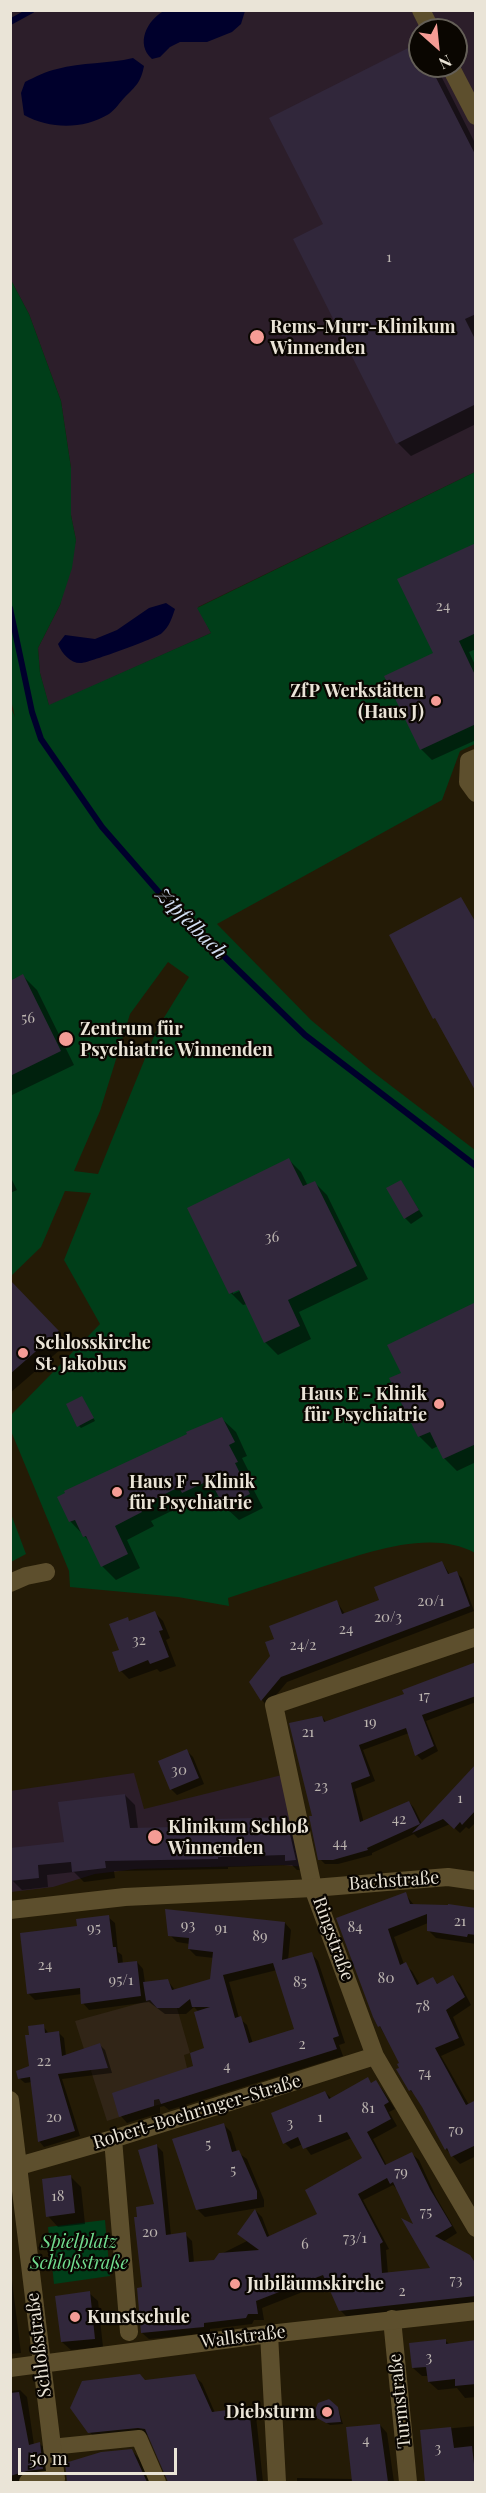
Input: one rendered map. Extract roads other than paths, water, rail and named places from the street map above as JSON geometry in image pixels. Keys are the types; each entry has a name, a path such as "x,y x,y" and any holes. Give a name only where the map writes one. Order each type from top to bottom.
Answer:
{"street":[{"path":"456,78 476,116"},
{"path":"476,758 469,761 468,782 476,793"},
{"path":"10,1583 26,1576 46,1572"},
{"path":"313,1888 274,1705 476,1637"},
{"name":"Bachstraße","path":"313,1888 448,1878 475,1880"},
{"name":"Ringstraße","path":"10,1910 125,1897 313,1888 375,2056 476,2228"},
{"name":"Robert-Boehringer-Straße","path":"19,2166 113,2139 375,2056"},
{"name":"Schloßstraße","path":"11,2107 56,2481"},
{"path":"113,2139 129,2332"},
{"name":"Wallstraße","path":"10,2368 269,2334 476,2311"},
{"name":"Turmstraße","path":"392,2319 408,2482"},
{"path":"269,2334 277,2482"},
{"path":"51,2447 139,2438 158,2482"},
{"path":"28,2482 56,2481"}],"water":[{"path":"164,11 245,11 241,24 232,32 207,42 180,42 170,47 160,57 152,59 144,46 145,33 153,20"},
{"path":"133,58 144,66 140,80 109,114 88,123 66,126 44,123 24,115 21,93 25,82 66,67"},
{"path":"166,603 175,609 167,628 157,636 137,644 97,659 78,663 67,658 58,644 65,635 95,639 117,630 149,608"}],"waterway":[{"path":"10,22 32,10"},
{"name":"Zipfelbach","path":"10,608 32,712 41,739 102,827 163,897 305,1035 476,1166"}],"place":[{"name":"Rems-Murr-Klinikum Winnenden","path":"257,337"},
{"name":"ZfP Werkstätten (Haus J)","path":"436,701"},
{"name":"Zentrum für Psychiatrie Winnenden","path":"66,1039"},
{"name":"Schlosskirche St. Jakobus","path":"23,1353"},
{"name":"Haus E - Klinik für Psychiatrie","path":"439,1404"},
{"name":"Haus F - Klinik für Psychiatrie","path":"117,1492"},
{"name":"Klinikum Schloß Winnenden","path":"155,1837"},
{"name":"Jubiläumskirche","path":"235,2284"},
{"name":"Kunstschule","path":"75,2317"},
{"name":"Diebsturm","path":"327,2412"}],"park label":[{"name":"Spielplatz Schloßstraße","path":"79,2252"}]}
